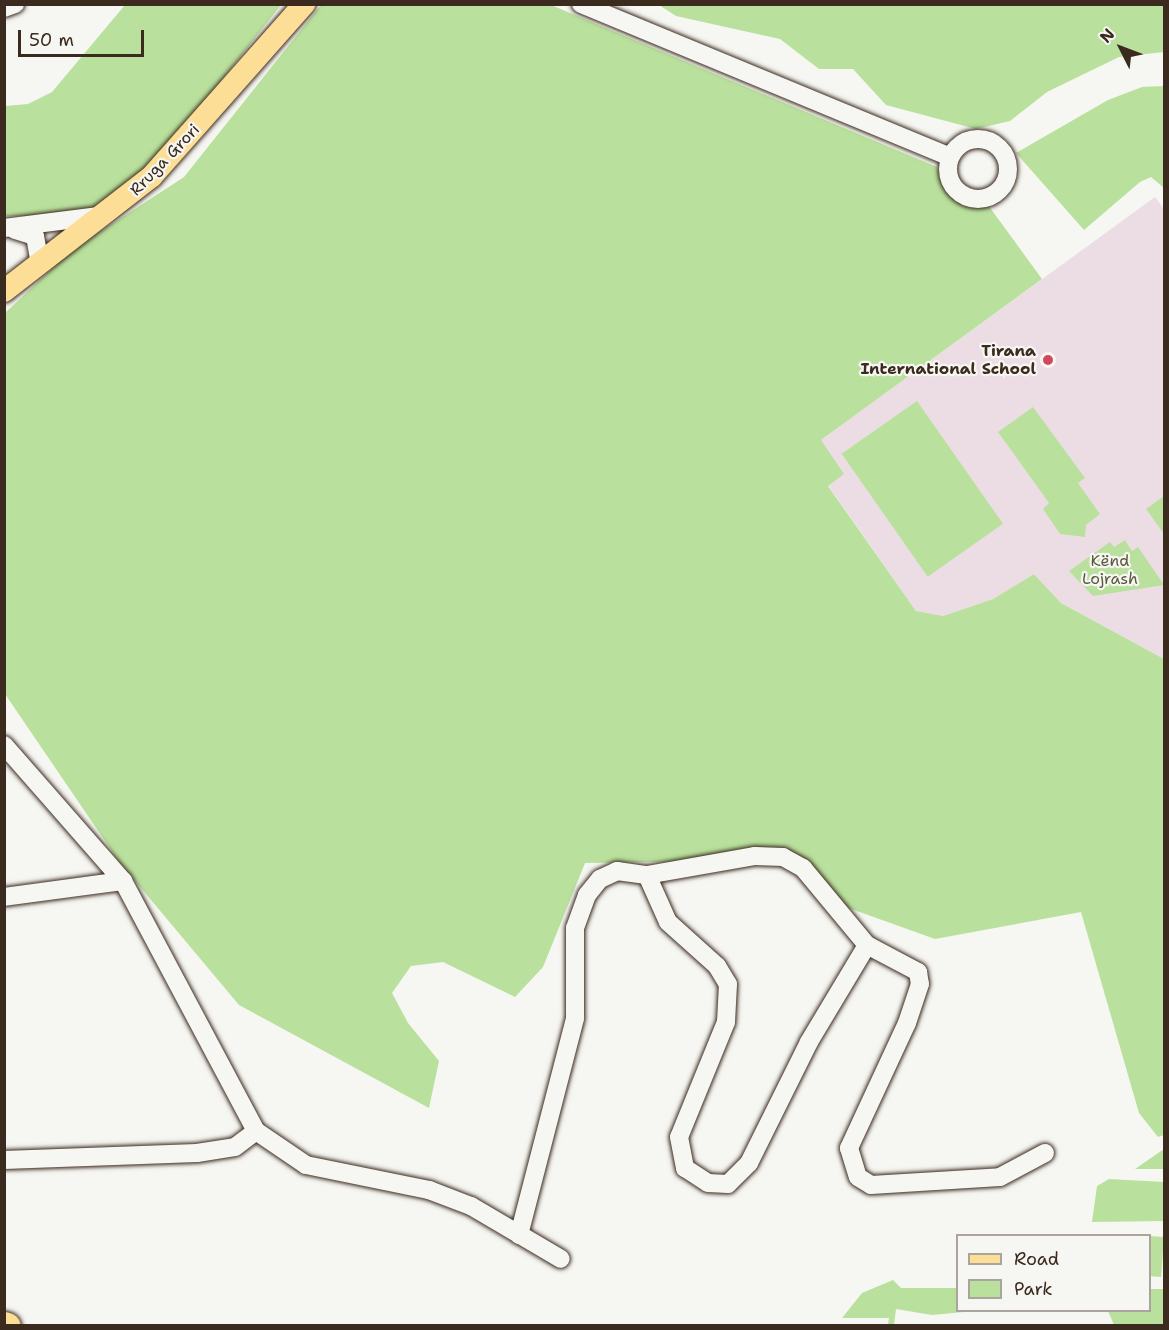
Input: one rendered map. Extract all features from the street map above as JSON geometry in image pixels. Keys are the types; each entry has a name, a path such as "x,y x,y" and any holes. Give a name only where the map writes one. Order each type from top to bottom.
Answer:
{"main road":[{"name":"Rruga Grori","path":"4,291 104,215 179,150 304,4"}],"street":[{"path":"4,8 15,4"},
{"path":"580,4 950,157"},
{"path":"4,228 104,215"},
{"path":"4,228 35,236 76,237"},
{"path":"35,236 40,264"},
{"path":"4,745 123,881 256,1131 306,1165 429,1190 471,1206 561,1259"},
{"path":"519,1235 575,1018 575,928 587,894 617,871 647,875 755,856 783,857 803,868 867,945 909,966 920,984 849,1148 858,1177 871,1185 1000,1177 1045,1153"},
{"path":"647,875 668,922 717,966 729,984 726,1022 679,1137 685,1167 708,1183 728,1184 740,1177 867,945"},
{"path":"4,897 123,881"},
{"path":"4,1160 197,1153 235,1148 256,1131"}],"shaded area":[{"name":"Tirana International School","path":"1155,197 1164,209 1164,659 1061,603 1034,574 993,599 943,616 916,611 828,485 821,440"}],"green space":[{"path":"125,5 281,5 163,154 98,206 77,216 5,216 5,106 28,104 52,92"},
{"path":"321,5 551,5 937,167 952,198 988,205 1042,279 821,440 844,474 828,486 916,611 943,616 993,599 1034,574 1061,603 1164,659 1164,1135 1158,1137 1139,1113 1081,912 935,939 843,906 777,860 585,863 543,967 515,997 443,962 411,966 392,993 408,1023 439,1061 429,1108 239,1005 120,863 5,694 5,313 72,250 184,177"},
{"path":"659,5 1164,5 1164,52 1119,57 1047,92 1010,121 976,129 886,105 853,69 819,69 780,39 676,16"},
{"path":"1164,86 1164,188 1151,177 1140,182 1084,230 1016,153 1108,100 1142,87"},
{"path":"917,401 1003,524 928,577 842,454"},
{"path":"1033,407 1085,478 1078,483 1100,514 1086,525 1085,537 1060,534 1043,509 1049,503 998,432"},
{"name":"Kënd Lojrash","path":"1164,496 1164,534 1146,509"},
{"name":"Kënd Lojrash","path":"1125,540 1132,551 1138,547 1164,585 1093,596 1069,571 1110,542 1114,547"},
{"path":"1164,1149 1164,1169 1135,1169"},
{"path":"1109,1179 1164,1182 1164,1221 1092,1222 1097,1186"},
{"path":"1151,1236 1164,1237 1161,1277 1151,1276"},
{"path":"893,1280 901,1288 956,1288 956,1312 964,1312 932,1315 896,1309 894,1325 888,1325 889,1318 842,1318 862,1293"},
{"path":"1151,1289 1164,1289 1164,1325 1114,1325 1108,1312 1151,1312"}],"place":[{"name":"Tirana International School","path":"1048,360"}]}
